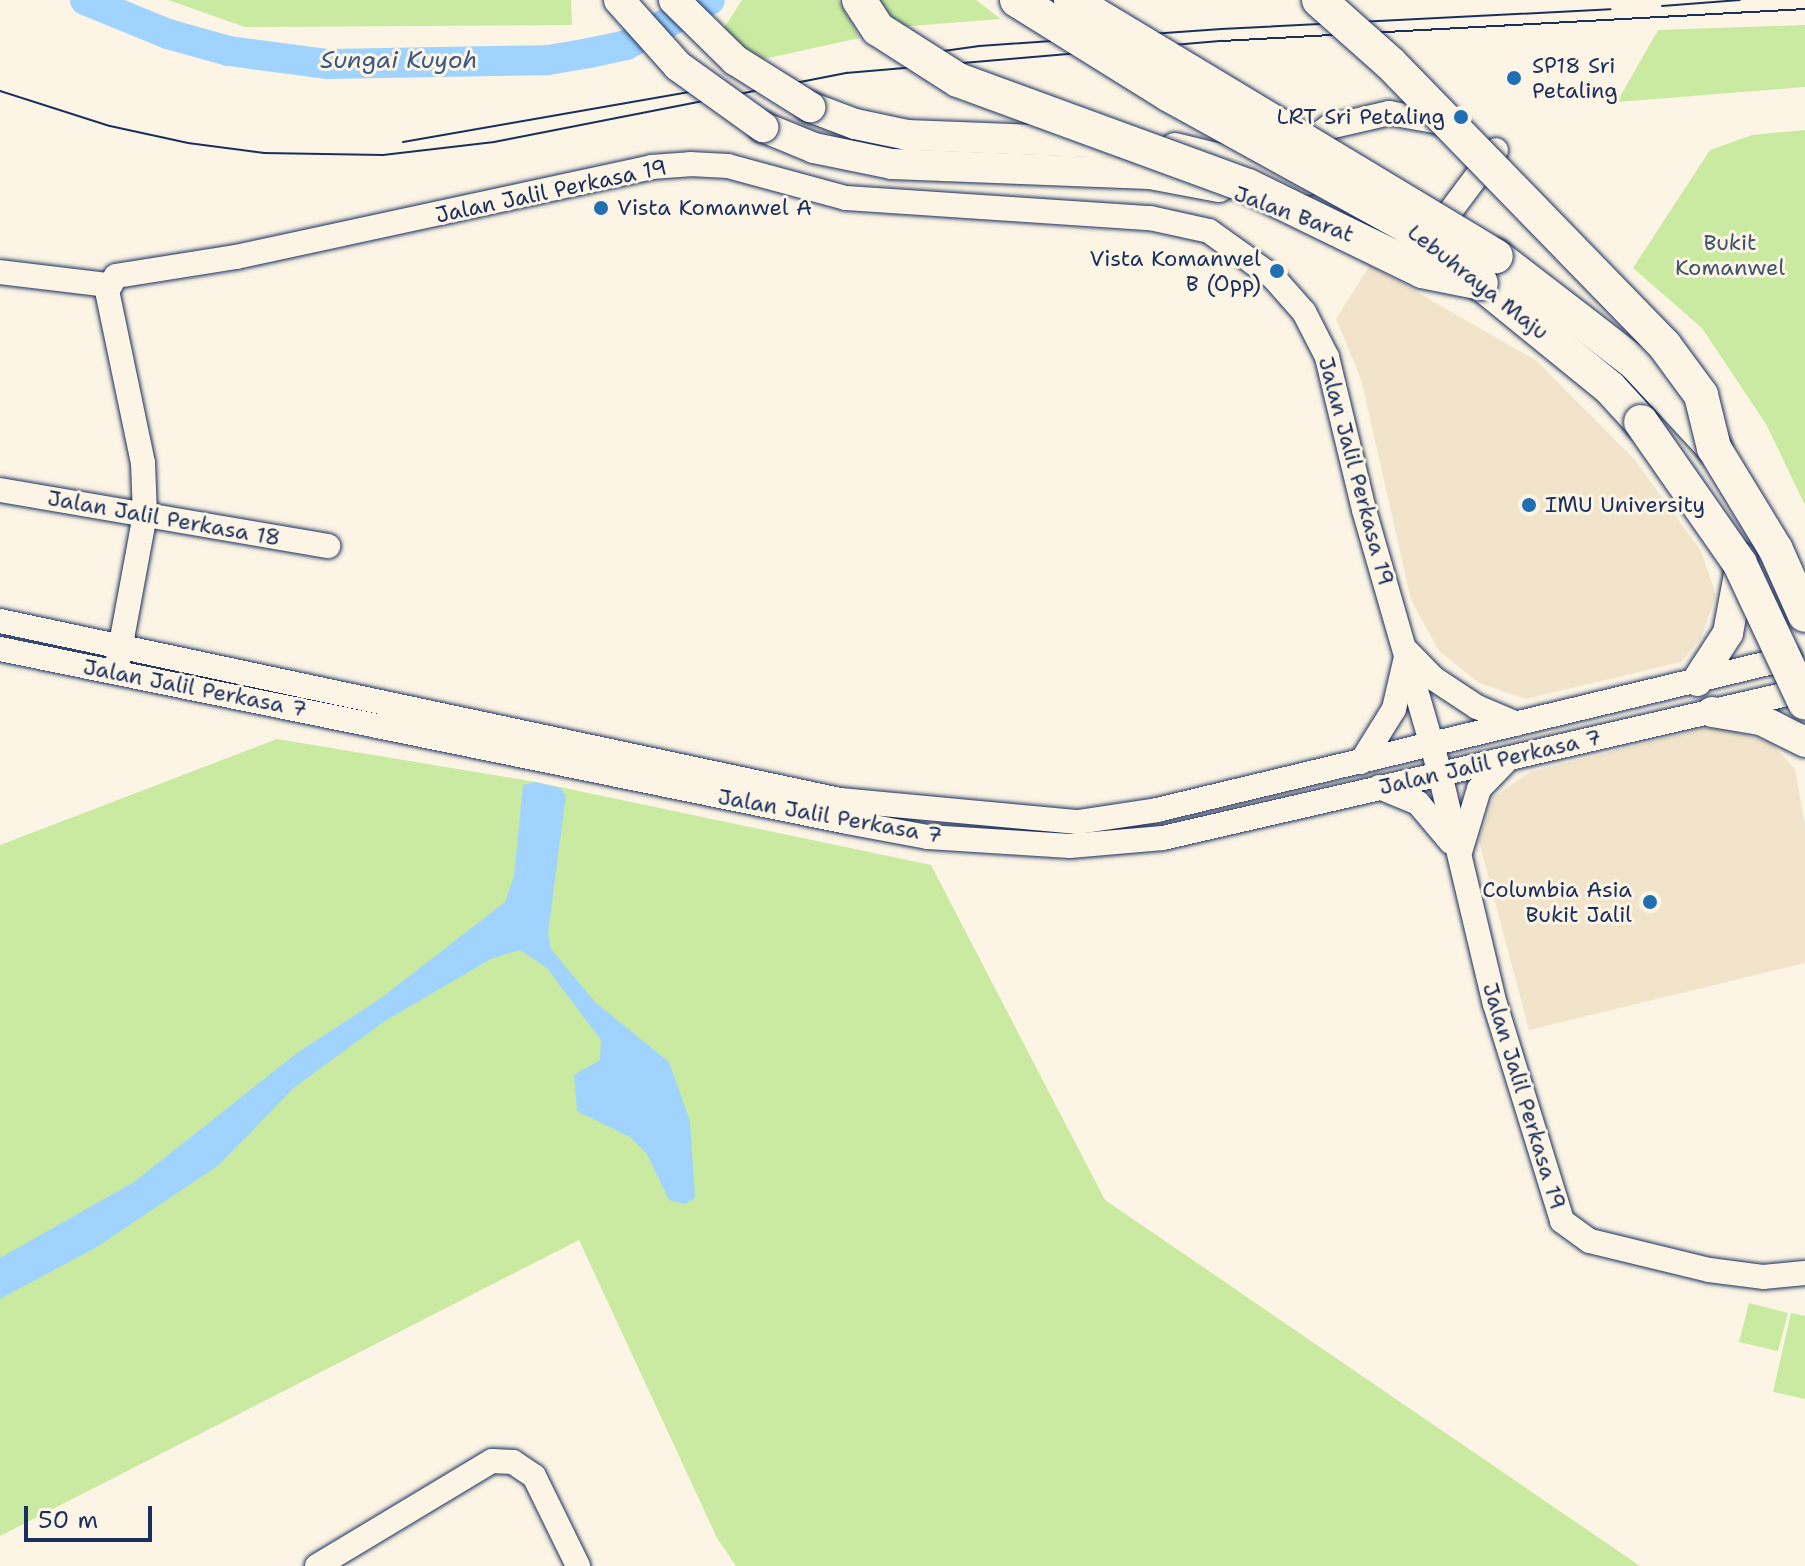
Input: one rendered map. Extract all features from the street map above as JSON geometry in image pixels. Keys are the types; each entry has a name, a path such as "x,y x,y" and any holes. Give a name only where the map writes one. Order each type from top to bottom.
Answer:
{"highway":[{"path":"859,0 878,29 958,80 1248,186 1422,271 1481,283"},
{"name":"Lebuhraya Maju","path":"1017,0 1168,94 1407,226 1610,388 1678,470 1740,564 1804,697"},
{"name":"Lebuhraya Maju","path":"1071,0 1468,236 1547,291 1661,386 1714,448 1776,550 1805,615"},
{"path":"1319,0 1382,55 1665,346 1701,395 1714,448"}],"main road":[{"name":"Jalan Barat","path":"619,0 678,66 763,127 814,148 892,164 1150,174 1267,183 1311,181 1422,251 1535,331 1635,416 1702,498 1742,558 1797,658 1804,697"},
{"name":"Jalan Barat","path":"674,0 735,60 810,107 855,124 907,135 1133,143 1267,183"},
{"name":"Jalan Barat","path":"1422,251 1496,275 1570,326 1641,390 1742,506 1805,602"},
{"path":"1697,681 1728,633 1742,558"},
{"path":"1712,712 1761,720 1805,742"}],"street":[{"path":"1267,183 1329,127 1389,113 1459,126 1497,149 1422,251"},
{"name":"Jalan Jalil Perkasa 19","path":"0,272 107,288 116,276 236,257 651,167 690,164 728,166 846,198 1150,218 1209,231 1273,277 1304,312 1327,357 1364,510 1440,774 1495,1004 1562,1221 1590,1241 1709,1270 1763,1277 1805,1273"},
{"path":"107,288 143,463 145,515 116,671"},
{"name":"Jalan Jalil Perkasa 18","path":"0,490 328,546"},
{"name":"Jalan Jalil Perkasa 7","path":"0,621 810,794 952,813 1078,822 1157,810 1797,658"},
{"name":"Jalan Jalil Perkasa 7","path":"0,649 928,837 1070,846 1134,844 1712,712 1804,697"},
{"path":"1407,651 1433,678 1477,707 1517,724"},
{"path":"1361,762 1394,709 1407,651"},
{"path":"1460,854 1479,789 1509,758"},
{"path":"1379,787 1418,803 1460,854"},
{"path":"317,1566 492,1461 513,1462 534,1476 578,1566"}],"shaded area":[{"name":"IMU University","path":"1370,265 1537,361 1635,460 1701,551 1716,595 1701,638 1681,662 1526,699 1479,683 1439,651 1411,600 1361,379 1336,319"},
{"name":"Columbia Asia Bukit Jalil","path":"1706,728 1724,728 1771,743 1795,769 1805,825 1805,963 1529,1030 1479,841 1494,797 1530,772"}],"green space":[{"path":"168,0 571,0 572,25 245,27"},
{"path":"742,0 838,0 860,38 759,60 722,31"},
{"path":"874,0 976,0 1001,19 898,27"},
{"path":"1805,25 1805,87 1617,102 1658,30"},
{"name":"Bukit Komanwel","path":"1805,130 1805,505 1766,424 1702,328 1633,268 1710,150 1752,135"},
{"path":"277,739 536,782 931,865 1105,1200 1640,1566 736,1566 717,1538 579,1240 0,1536 0,845"},
{"path":"1749,1303 1788,1313 1778,1351 1739,1342"},
{"path":"1791,1313 1805,1316 1805,1399 1773,1392"}],"water":[{"path":"536,782 560,788 566,795 548,934 551,949 595,1002 669,1062 690,1121 695,1198 685,1204 669,1200 647,1154 630,1137 577,1111 574,1075 600,1060 601,1040 547,968 520,950 491,959 385,1021 295,1087 219,1165 97,1247 0,1299 0,1258 134,1182 297,1053 381,998 505,902 514,876 523,785"}],"waterway":[{"name":"Sungai Kuyoh","path":"85,0 168,34 229,51 328,64 548,60 626,45 710,0"}],"tram line":[{"path":"1662,6 1740,0"},
{"path":"908,56 979,46 1221,29 1610,9"},
{"path":"0,91 110,126 188,143 264,153 383,155 494,142 847,73 1222,41 1805,9"},
{"path":"403,142 719,87"}],"place":[{"name":"SP18 Sri Petaling","path":"1514,78"},
{"name":"LRT Sri Petaling","path":"1461,117"},
{"name":"Vista Komanwel A","path":"601,208"},
{"name":"Vista Komanwel B (Opp)","path":"1277,271"},
{"name":"IMU University","path":"1529,505"},
{"name":"Columbia Asia Bukit Jalil","path":"1650,902"}]}
